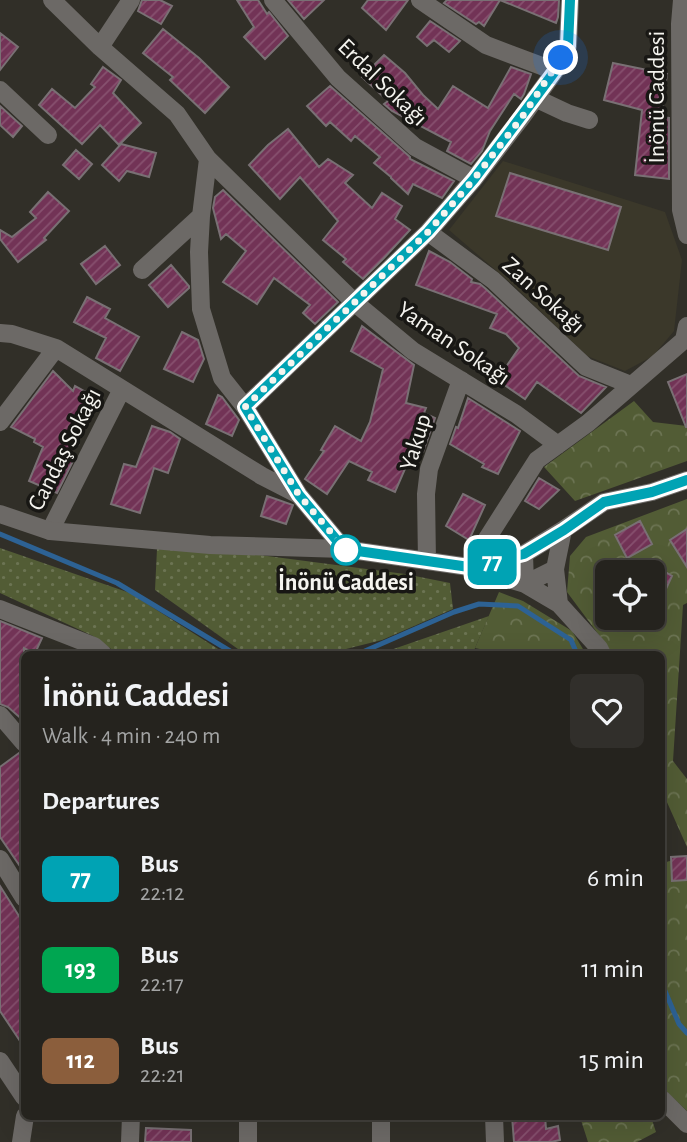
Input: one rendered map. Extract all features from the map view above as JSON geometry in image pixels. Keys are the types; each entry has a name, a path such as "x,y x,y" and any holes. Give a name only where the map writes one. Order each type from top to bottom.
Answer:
{"street":[{"name":"Yaman Sokağı","path":"52,0 100,47 177,114 208,159 354,302 413,351 516,414 558,445"},
{"path":"100,47 131,0"},
{"name":"Erdal Sokağı","path":"273,0 338,78 415,147 474,179"},
{"path":"420,0 486,45 555,71"},
{"path":"245,407 428,232 474,179 555,71 568,46 570,0"},
{"name":"İnönü Caddesi","path":"682,0 681,210 687,235"},
{"path":"0,90 48,135"},
{"path":"535,98 589,120"},
{"path":"208,159 199,252 201,309 222,378 245,407 299,495 344,549"},
{"path":"142,270 201,216"},
{"name":"Zan Sokağı","path":"428,232 493,280 586,367 631,385"},
{"path":"469,567 537,460 587,423 684,340 687,326"},
{"path":"0,333 12,334 56,348 262,476 299,495"},
{"path":"0,422 56,348"},
{"name":"Yakup","path":"427,561 426,494 429,470 461,380"},
{"name":"Candaş Sokağı","path":"51,531 122,389"},
{"path":"469,567 524,554 604,502 652,492 687,480"},
{"path":"0,514 51,531 210,545 344,549 469,567 525,584 559,604 600,651"},
{"path":"559,604 555,569 564,530"},
{"path":"524,554 525,584"},
{"path":"525,584 555,569"},
{"path":"0,609 94,646 100,651"},
{"path":"0,715 21,740"},
{"path":"0,859 21,893"},
{"path":"0,1061 21,1092"},
{"path":"665,1102 687,1124"},
{"path":"21,1142 24,1120"},
{"path":"131,1120 131,1142"},
{"path":"248,1120 248,1142"},
{"path":"381,1120 381,1142"},
{"path":"494,1120 495,1142"}],"shaded area":[{"path":"503,161 665,212 682,260 674,331 653,356 625,371 587,356 514,286 449,230"}],"green space":[{"path":"634,401 653,422 687,426 687,461 575,501 544,467"},
{"path":"687,499 687,603 683,605 673,761 687,779 687,847 665,798 665,651 611,651 595,630 665,630 665,560 595,560 595,630 567,592 570,556 586,537"},
{"path":"0,548 130,593 221,651 114,651 93,636 0,593"},
{"path":"157,549 245,553 405,574 450,583 453,609 382,640 338,651 241,651 155,590"},
{"path":"499,592 523,601 572,631 584,651 489,651 475,648"},
{"path":"489,616 474,651 388,651"},
{"path":"687,857 687,1111 665,1090 665,862"},
{"path":"581,1120 652,1120 656,1132 637,1142 588,1142"}],"building":[{"path":"142,0 160,0 172,6 161,24 138,11"},
{"path":"237,0 258,0 288,36 265,59 244,37 254,27"},
{"path":"288,0 324,0 304,19"},
{"path":"368,0 408,0 386,30 362,8"},
{"path":"447,0 500,0 484,26 479,22 476,24 444,3"},
{"path":"500,0 559,0 556,23"},
{"path":"430,21 460,41 449,52 434,40 427,46 417,37"},
{"path":"163,29 229,87 205,113 170,80 173,77 143,53"},
{"path":"0,33 18,47 0,70"},
{"path":"384,55 405,73 438,109 453,86 488,108 511,67 531,74 521,99 514,94 490,131 482,151 471,164 447,151 451,142 392,111 384,104 388,101 362,77"},
{"path":"613,63 667,74 661,117 669,118 669,179 635,175 642,110 604,100"},
{"path":"103,67 121,80 113,93 141,123 119,145 100,125 82,144 39,105 52,89 75,108 95,87 91,84"},
{"path":"330,86 410,159 454,181 442,198 413,184 408,194 374,163 380,157 355,136 351,141 330,122 326,126 307,106"},
{"path":"0,106 22,126 13,137 0,125"},
{"path":"288,129 319,167 328,159 353,175 345,183 372,208 382,193 402,206 395,219 410,230 363,279 343,262 346,259 323,240 338,221 300,177 280,199 249,165"},
{"path":"121,144 156,153 149,177 127,171 119,181 102,165"},
{"path":"76,150 92,164 79,179 63,165"},
{"path":"510,173 621,207 608,250 496,216"},
{"path":"223,190 338,302 315,324 303,313 310,305 274,278 257,304 223,282 246,251 226,234 221,239 213,208 215,197"},
{"path":"48,192 69,211 44,238 46,240 18,262 0,239 0,230 12,237 36,218 30,212"},
{"path":"105,246 120,265 96,284 81,264"},
{"path":"429,251 450,262 472,279 471,282 486,289 579,376 606,387 581,413 537,382 525,399 497,380 519,348 506,334 490,328 497,314 416,285"},
{"path":"171,265 189,288 168,307 149,285"},
{"path":"87,297 110,309 105,318 139,337 120,371 96,358 106,338 74,322"},
{"path":"362,326 414,365 406,403 426,408 424,413 435,418 423,452 414,448 395,492 368,480 372,472 349,461 327,494 305,479 324,451 321,450 335,426 361,441 370,422 383,369 351,351"},
{"path":"182,332 198,340 204,359 193,382 164,369"},
{"path":"53,371 73,391 75,386 98,399 74,443 78,445 63,457 73,461 57,493 29,481 43,447 34,442 35,439 11,427"},
{"path":"687,374 687,427 686,427 668,382"},
{"path":"218,395 239,420 232,436 206,424"},
{"path":"468,398 520,431 498,474 482,467 484,464 450,444"},
{"path":"152,426 170,432 180,439 168,473 154,468 140,513 111,504 124,464 136,467"},
{"path":"539,478 559,490 539,509 525,501"},
{"path":"463,494 485,505 469,540 446,526"},
{"path":"267,496 293,505 286,524 261,516"},
{"path":"640,521 652,544 627,558 615,535"},
{"path":"687,529 687,567 670,540"},
{"path":"665,572 672,576 665,591"},
{"path":"0,621 42,638 36,651 24,648 24,651 21,651 21,718 0,704"},
{"path":"21,753 21,868 0,837 0,767"},
{"path":"687,856 687,880 672,881 671,857"},
{"path":"0,886 21,919 21,1042 0,1011"},
{"path":"512,1120 545,1120 546,1129 558,1126 560,1140 514,1142"},
{"path":"146,1128 191,1130 191,1142 145,1142"}],"waterway":[{"path":"0,534 117,583 230,651"},
{"path":"365,651 454,612 479,604 518,606 571,640 576,651"},
{"path":"665,991 679,1024 687,1033"}],"bus line":[{"name":"77","path":"570,0 568,46 555,71 474,179 428,232 245,407 299,495 344,549 469,567 524,554 604,502 652,492 687,480"}],"place":[{"name":"İnönü Caddesi","path":"346,550"}],"route":[{"path":"346,550 299,495 245,407 428,232 522,117 555,71 561,58"}]}
